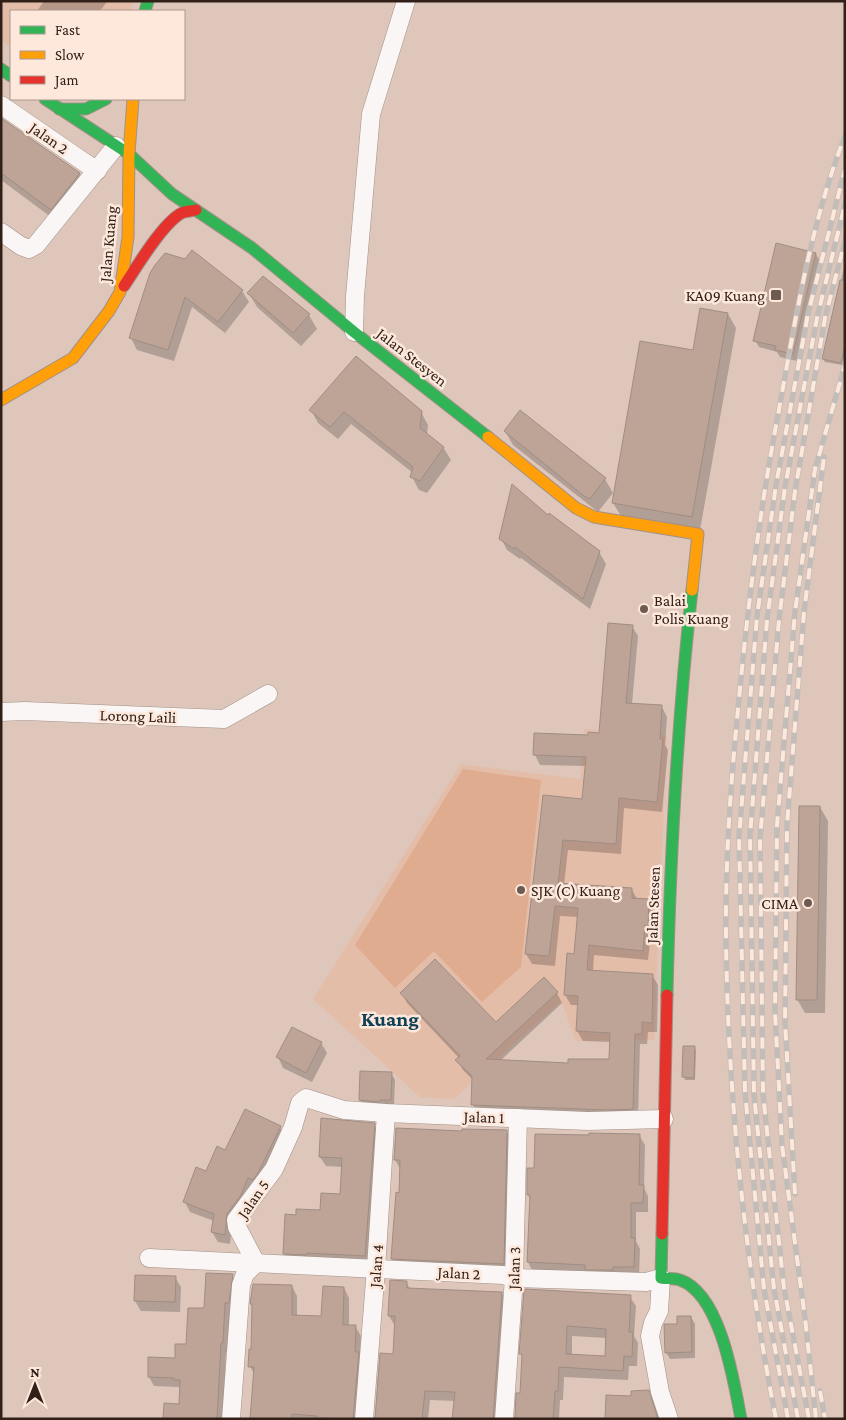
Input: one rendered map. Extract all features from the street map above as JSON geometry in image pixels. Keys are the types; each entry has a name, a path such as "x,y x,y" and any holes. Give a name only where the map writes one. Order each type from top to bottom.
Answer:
{"main road":[{"name":"Jalan Stesyen","path":"46,100 122,150 172,194 252,248 354,332 576,508 594,517 698,534"},
{"path":"59,109 86,109 104,100"},
{"name":"Jalan Kuang","path":"1,400 73,358 109,311 120,292 128,237 122,150 133,100"},
{"path":"128,237 136,205 147,196 172,194"},
{"path":"120,292 145,256 176,218 183,212 196,210"},
{"name":"Jalan Stesen","path":"661,1278 669,903 674,798 688,625 698,534"},
{"path":"661,1278 677,1278 690,1285 706,1302 716,1320 727,1354 741,1419"}],"street":[{"path":"354,332 355,296 371,114 406,1"},
{"name":"Jalan 2","path":"1,105 97,171"},
{"path":"1,232 21,246 29,249 36,245 97,171 122,150"},
{"name":"Lorong Laili","path":"1,712 25,711 224,719 268,694"},
{"name":"Jalan 1","path":"306,1098 344,1110 386,1113 588,1121 664,1119"},
{"name":"Jalan 5","path":"256,1263 237,1226 236,1220 274,1169 293,1127 300,1103 306,1098"},
{"name":"Jalan 4","path":"364,1419 386,1113"},
{"name":"Jalan 3","path":"504,1419 514,1278 518,1118"},
{"name":"Jalan 2","path":"149,1258 376,1268 503,1275 514,1278 646,1282 661,1278"},
{"path":"231,1419 241,1285 245,1274 256,1263"},
{"path":"661,1278 658,1311 650,1336 660,1392 669,1419"}],"shaded area":[{"path":"1,1 133,1 131,10 10,10 10,46 1,40"},
{"name":"SJK (C) Kuang","path":"584,729 667,735 654,1040 576,1041 561,1001 454,1099 420,1097 313,999 461,764 580,779"},
{"path":"463,769 541,780 521,967 482,1002 434,951 395,988 355,945"}],"building":[{"path":"1,118 80,173 51,210 1,173"},
{"path":"776,243 816,253 793,354 775,350 776,346 753,341"},
{"path":"192,250 243,290 218,322 185,297 168,350 129,338 150,273 155,265 165,253 185,259"},
{"path":"263,276 310,314 293,333 247,293"},
{"path":"840,280 845,280 845,346 841,363 822,359"},
{"path":"700,308 728,313 692,517 612,503 640,341 693,350"},
{"path":"356,356 422,411 420,428 444,447 420,481 410,477 413,467 344,412 330,427 309,410"},
{"path":"520,410 606,478 590,499 504,431"},
{"path":"512,484 548,515 549,513 600,551 583,599 515,547 514,549 499,539"},
{"path":"608,623 633,625 626,703 662,705 660,739 663,739 657,802 619,798 616,844 563,840 558,883 632,888 632,898 649,899 648,926 645,925 643,951 589,945 587,970 653,974 652,1023 642,1022 642,1034 635,1034 633,1109 607,1110 471,1105 472,1076 455,1060 460,1056 400,993 435,959 496,1022 544,977 558,992 486,1059 568,1063 568,1059 609,1059 610,1033 576,1031 578,996 564,995 567,953 574,954 578,908 555,906 549,956 525,954 543,795 582,799 586,757 533,755 534,733 588,735 588,732 599,733"},
{"name":"CIMA","path":"799,806 820,806 817,1000 796,1000"},
{"path":"292,1027 322,1042 306,1073 276,1057"},
{"path":"683,1046 695,1046 694,1078 682,1077"},
{"path":"360,1071 392,1072 391,1100 380,1100 380,1102 359,1100"},
{"path":"245,1109 281,1126 259,1171 253,1180 248,1178 241,1195 227,1214 225,1235 211,1232 214,1214 183,1202 196,1167 206,1171 217,1146 225,1150"},
{"path":"321,1118 375,1123 365,1256 307,1253 307,1255 283,1254 285,1214 296,1215 296,1209 320,1210 321,1193 340,1194 342,1158 319,1157"},
{"path":"396,1128 462,1131 462,1129 507,1130 504,1264 391,1259 396,1192 399,1193 400,1160 394,1160"},
{"path":"589,1133 640,1134 639,1185 644,1185 643,1203 631,1203 631,1238 635,1238 634,1267 613,1267 613,1270 585,1270 585,1265 527,1262 530,1195 527,1195 527,1168 534,1168 535,1134 589,1135"},
{"path":"206,1273 233,1274 229,1303 225,1303 217,1419 163,1419 164,1403 179,1404 180,1380 148,1377 148,1357 175,1358 175,1344 186,1344 188,1308 204,1308"},
{"path":"135,1275 176,1276 175,1302 134,1301"},
{"path":"390,1280 407,1281 407,1288 502,1292 493,1419 452,1419 455,1392 425,1391 422,1419 375,1419 380,1353 393,1354 395,1316 388,1316"},
{"path":"253,1284 292,1285 292,1315 321,1316 323,1286 344,1287 343,1325 356,1325 355,1352 359,1352 353,1419 317,1418 317,1416 292,1414 292,1419 250,1419 254,1367 248,1367 249,1349 251,1349 252,1304 250,1304"},
{"path":"524,1290 631,1295 629,1332 633,1332 632,1357 624,1356 623,1371 559,1367 558,1391 555,1391 553,1419 515,1419 516,1393 520,1393 522,1354 519,1354","holes":["567,1326 606,1329 605,1356 566,1354"]},
{"path":"677,1316 691,1316 692,1352 665,1353 664,1324 677,1324"},
{"path":"649,1390 658,1419 605,1419 606,1395 631,1396 631,1391"}],"railway":[{"path":"776,1419 755,1301 747,1241 730,1060 726,940 726,879 729,819 746,628 760,521 772,450 797,309 813,239 822,204 845,136"},
{"path":"788,1419 764,1289 745,1092 739,837 757,616 776,485 808,314 845,169"},
{"path":"798,1419 774,1289 754,1095 750,836 767,620 785,487 817,318 845,204"},
{"path":"809,1419 784,1288 763,1094 760,839 779,620 795,491 825,318 845,241"},
{"path":"816,1419 805,1318 782,1145 775,1012 777,825 795,612 815,469 845,365"},
{"path":"795,1194 785,1022 787,825 804,612 824,457"},
{"path":"820,1391 825,1419"}],"traffic: fast":[{"path":"145,10 148,1"},
{"path":"1,69 10,75"},
{"path":"47,100 129,154 172,194 252,248 354,332 488,437"},
{"path":"59,109 86,109 104,100"},
{"path":"667,995 675,792 692,590"},
{"path":"662,1234 661,1278 680,1280 694,1289 706,1303 723,1341 741,1419"}],"traffic: slow":[{"path":"1,400 73,358 109,311 120,292 128,237 129,154 133,100"},
{"path":"488,437 576,508 594,517 698,534 692,590"}],"traffic: jam":[{"path":"124,286 151,245 168,224 176,216 184,212 196,210"},
{"path":"662,1234 667,995"}],"place":[{"name":"KA09 Kuang","path":"776,295"},
{"name":"Balai Polis Kuang","path":"644,609"},
{"name":"SJK (C) Kuang","path":"521,890"},
{"name":"CIMA","path":"808,903"}],"district":[{"name":"Kuang","path":"390,1019"}]}
